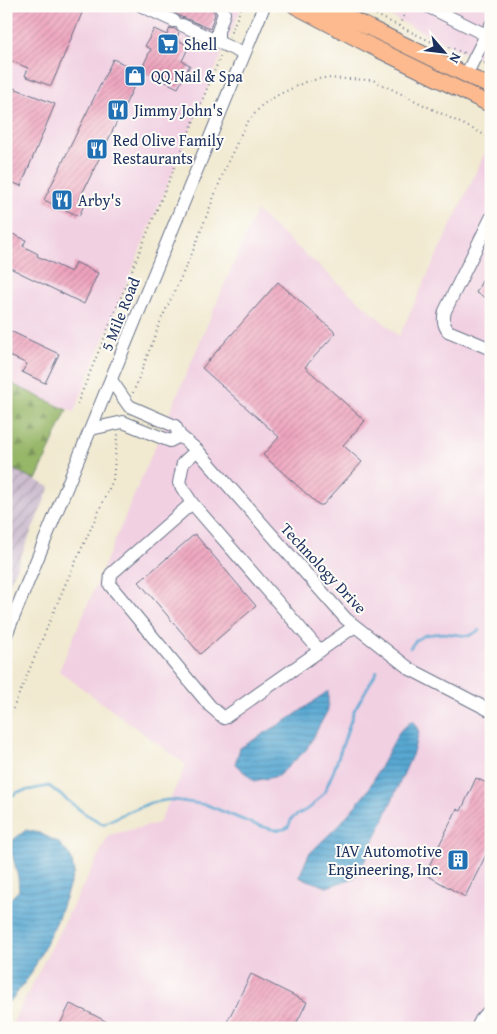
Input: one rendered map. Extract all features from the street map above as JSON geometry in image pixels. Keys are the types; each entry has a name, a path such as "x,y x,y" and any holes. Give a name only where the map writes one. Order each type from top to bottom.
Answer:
{"main road":[{"path":"295,6 491,105"},
{"path":"324,6 491,87"}],"street":[{"path":"142,6 244,54"},
{"path":"220,6 224,13 218,30 222,44"},
{"name":"5 Mile Road","path":"6,635 264,6"},
{"path":"427,6 488,30 466,75"},
{"path":"491,218 443,318 448,331 491,349"},
{"path":"111,380 129,406"},
{"name":"Technology Drive","path":"129,406 175,426 180,436 197,450 346,619 410,670 491,711"},
{"path":"91,429 123,422 170,441 180,436"},
{"path":"197,450 183,463 179,483 192,503 320,651"},
{"path":"192,503 111,574 110,585 210,706 224,718 356,626"},
{"path":"477,1028 481,1020 491,1010"}],"path":[{"path":"77,404 222,44 242,6"},
{"path":"358,6 440,46 452,48 491,66"},
{"path":"399,26 408,6"},
{"path":"129,406 161,320 191,256 224,171 246,124 262,106 276,96 306,82 323,78 373,80 491,138"},
{"path":"6,716 12,711 65,585 113,480 118,437 123,422"}],"shaded area":[{"path":"6,6 242,6 74,412 6,381"},
{"path":"370,6 491,6 491,41 482,59 465,53"},
{"path":"491,140 491,1028 10,1028 109,835 159,823 186,765 59,671 256,211 399,336"},
{"path":"6,466 50,487 6,592"}],"green space":[{"path":"6,381 67,410 36,480 6,466"}],"water":[{"path":"328,691 328,710 306,750 278,776 254,781 235,764 240,748 292,717"},
{"path":"413,720 419,732 412,755 366,859 354,878 327,887 299,877 309,854 339,825 367,792 399,732"},
{"path":"26,830 39,833 58,842 71,857 74,872 57,921 31,974 14,997 6,1004 6,903 19,890 18,877 11,850 13,840"}],"building":[{"path":"6,6 85,6 51,86 25,76 28,68 6,59"},
{"path":"162,6 209,6 215,14 210,29 181,17"},
{"path":"170,28 175,29 179,33 176,39 189,46 182,61 190,65 178,88 141,70 151,49 145,46 154,29 167,35"},
{"path":"113,59 141,72 79,200 85,203 79,216 44,200"},
{"path":"6,85 55,104 21,186 6,180"},
{"path":"6,231 26,240 23,246 38,254 37,256 71,272 75,262 98,273 84,304 6,266"},
{"path":"491,262 491,300 476,293"},
{"path":"278,282 336,333 305,367 365,421 343,445 362,462 323,505 319,505 263,455 279,437 202,368"},
{"path":"6,329 59,354 45,383 22,372 27,364 6,354"},
{"path":"195,534 256,606 200,654 139,582"},
{"name":"IAV Automotive Engineering, Inc.","path":"476,778 491,785 491,845 465,897 425,874 457,809 461,811"},
{"path":"251,974 307,1002 294,1028 224,1028"},
{"path":"70,1004 88,1012 119,1028 58,1028"}],"waterway":[{"path":"410,648 416,640 425,635 443,633 469,636 480,630"},
{"path":"6,799 18,792 49,786 84,813 103,824 150,803 174,800 207,805 253,824 275,830 285,829 292,818 311,807 324,793 354,711 377,671"}],"place":[{"name":"Shell","path":"168,44"},
{"name":"QQ Nail & Spa","path":"135,76"},
{"name":"Jimmy John's","path":"118,110"},
{"name":"Red Olive Family Restaurants","path":"97,149"},
{"name":"Arby's","path":"62,200"},
{"name":"IAV Automotive Engineering, Inc.","path":"458,860"}]}
